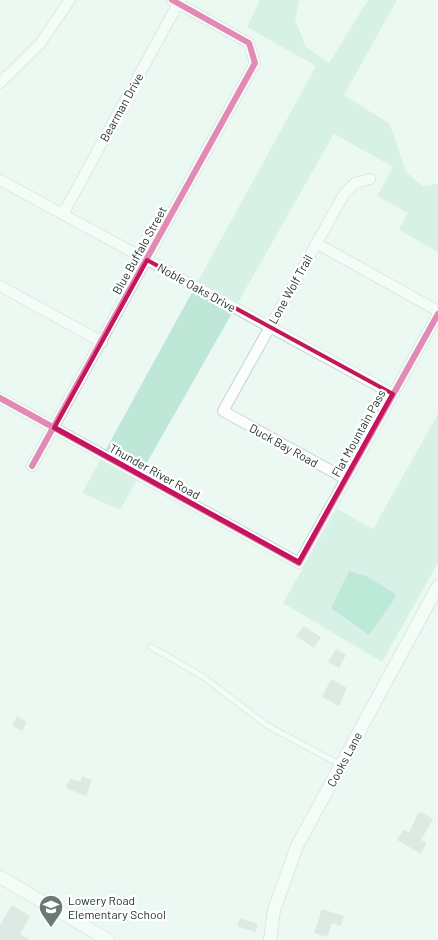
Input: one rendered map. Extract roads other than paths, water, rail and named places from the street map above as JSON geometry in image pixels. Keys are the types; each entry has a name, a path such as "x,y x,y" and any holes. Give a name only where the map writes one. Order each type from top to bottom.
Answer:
{"street":[{"path":"0,82 39,45 70,0"},
{"name":"Blue Buffalo Street","path":"32,466 255,63 249,43 177,1"},
{"name":"Bearman Drive","path":"63,214 177,1"},
{"name":"Lone Wolf Trail","path":"223,411 344,194 355,183 370,179"},
{"name":"Noble Oaks Drive","path":"0,180 393,394"},
{"path":"316,243 438,312"},
{"path":"0,286 102,342"},
{"name":"Flat Mountain Pass","path":"298,563 438,312"},
{"name":"Thunder River Road","path":"0,398 298,563"},
{"name":"Duck Bay Road","path":"223,411 346,479"},
{"name":"Cooks Lane","path":"270,940 274,910 297,846 438,586"},
{"path":"1,880 101,938"}],"lane":[{"path":"151,647 202,676 268,726 341,766"}],"place":[{"name":"Lowery Road Elementary School","path":"51,928"}]}
